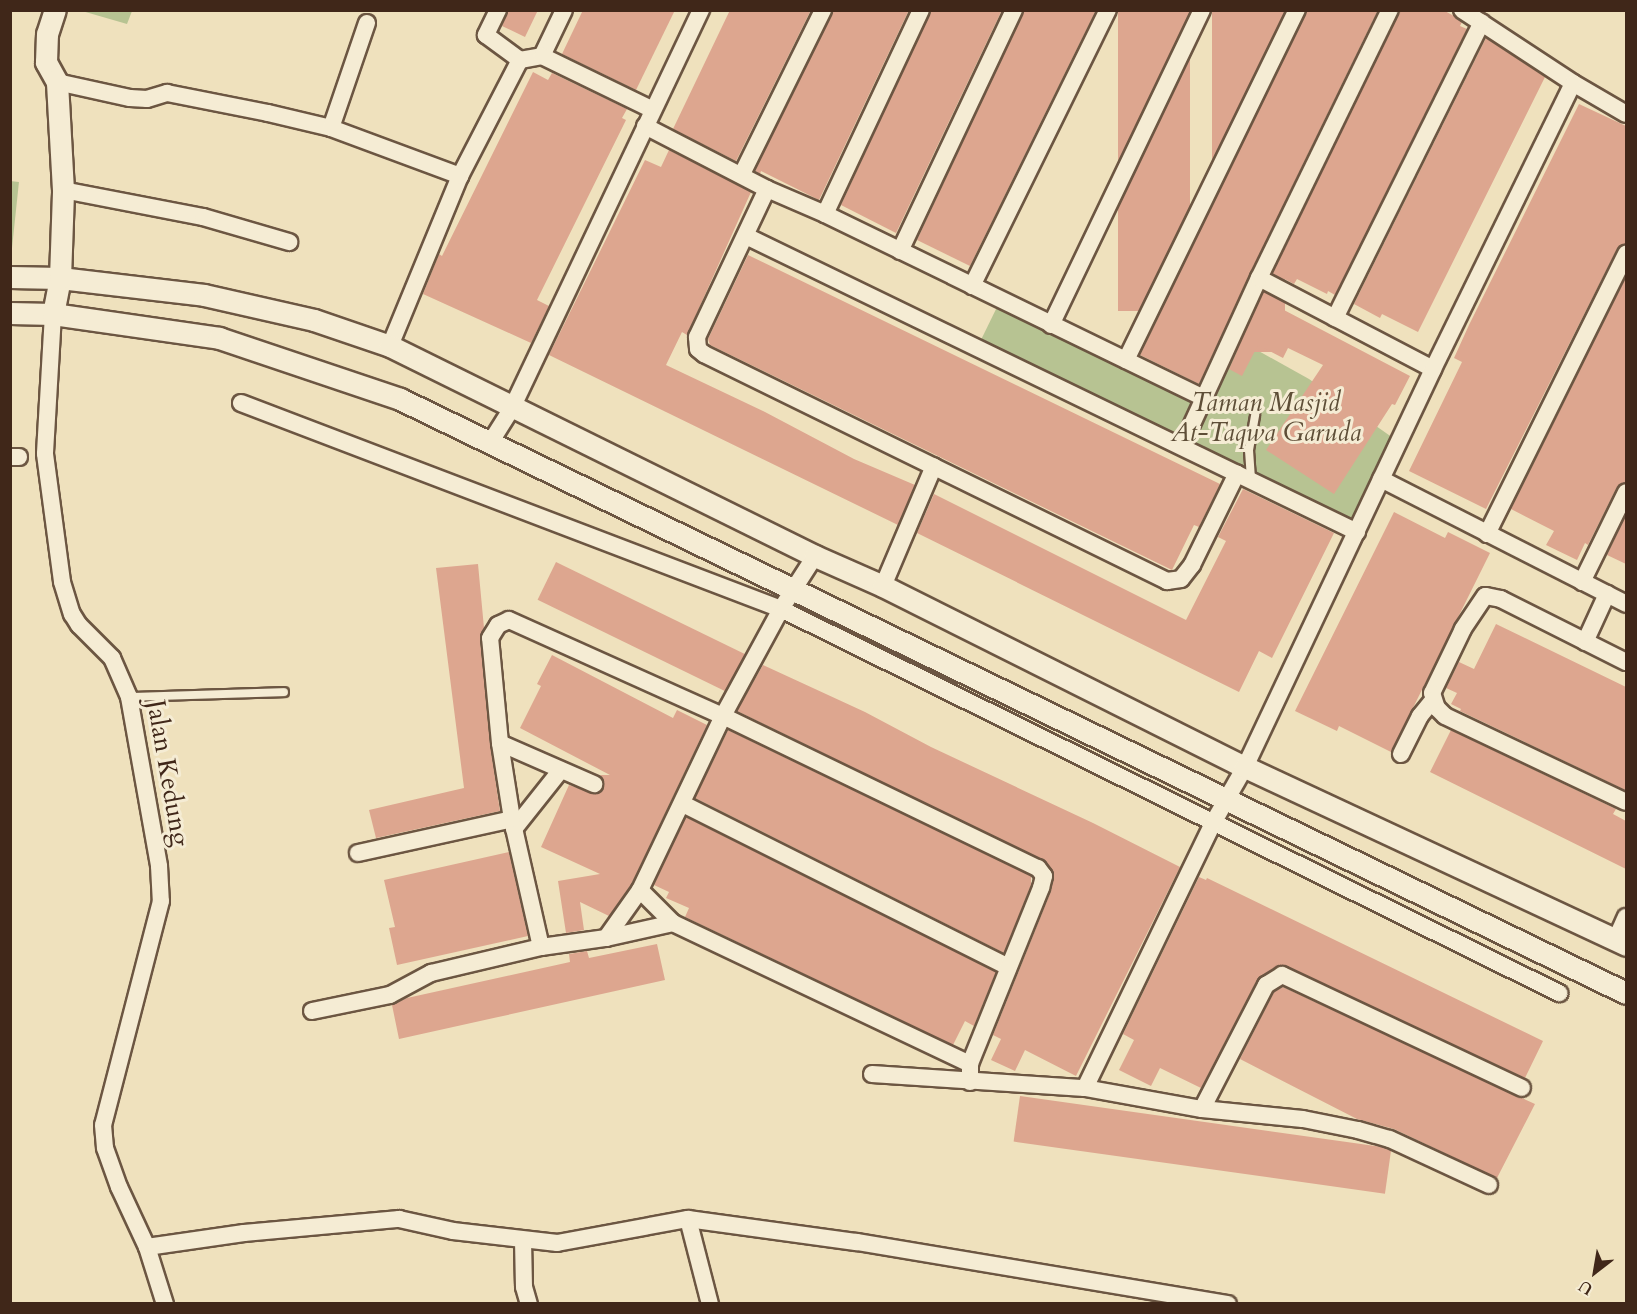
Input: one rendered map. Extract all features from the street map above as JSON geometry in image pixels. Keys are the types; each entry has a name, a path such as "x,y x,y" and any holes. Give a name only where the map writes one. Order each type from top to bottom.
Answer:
{"street":[{"path":"53,314 60,278 63,190 57,82 46,62 47,34 55,10"},
{"path":"498,10 486,35 520,60 542,56 653,110"},
{"path":"542,56 564,10"},
{"path":"490,443 512,408 701,10"},
{"path":"742,174 823,10"},
{"path":"825,213 921,10"},
{"path":"900,251 1014,10"},
{"path":"972,286 1108,10"},
{"path":"1051,325 1202,10"},
{"path":"1126,360 1297,10"},
{"path":"1182,446 1259,278 1390,10"},
{"path":"1462,10 1573,83 1626,114"},
{"path":"1335,318 1482,22"},
{"path":"331,128 367,23"},
{"path":"390,346 460,176 520,60"},
{"path":"57,82 130,98 147,99 168,93 331,128 460,176"},
{"path":"1085,1088 1213,823 1245,767 1433,369 1573,83"},
{"path":"645,126 742,174 767,189 825,213 1204,398"},
{"path":"767,189 698,337 698,349 716,361 1155,576 1174,582 1181,579 1192,565 1244,476"},
{"path":"63,190 203,217 289,242"},
{"path":"746,236 1357,532"},
{"path":"1487,534 1626,255"},
{"path":"10,277 60,278 204,295 314,320 390,346 815,556 883,586 1245,767 1621,942 1626,917"},
{"path":"1259,278 1433,369"},
{"path":"10,313 53,314 219,338 400,399 1626,993"},
{"name":"Jalan Kedung","path":"53,314 45,454 62,582 72,614 112,658 129,697 159,866 161,901 103,1125 105,1148 119,1187 147,1247 165,1304"},
{"path":"241,403 781,609 1559,993"},
{"path":"883,586 934,466"},
{"path":"1381,479 1626,604"},
{"path":"1582,582 1626,492"},
{"path":"606,938 640,890 723,716 781,609 815,556"},
{"path":"1584,642 1607,594"},
{"path":"1626,662 1501,598 1485,596 1463,629 1432,693 1433,700 1445,716 1626,802"},
{"path":"541,947 513,824 500,743 490,638 498,625 509,620 723,716 1038,868 1044,876 1041,888 970,1064 970,1082"},
{"path":"1401,754 1420,716 1433,700"},
{"path":"500,743 594,784"},
{"path":"358,853 513,824 561,770"},
{"path":"683,804 1009,967"},
{"path":"640,890 673,923 970,1064"},
{"path":"312,1011 390,995 431,973 541,947 606,938 673,923"},
{"path":"1202,1108 1266,985 1282,975 1522,1088"},
{"path":"872,1074 1085,1088 1202,1108 1303,1119 1390,1139 1489,1185"},
{"path":"147,1247 244,1233 399,1219 453,1231 523,1240 571,1242 688,1219 857,1242 1228,1304"},
{"path":"688,1219 710,1304"},
{"path":"523,1240 524,1287 529,1304"}],"lane":[{"path":"1244,476 1255,416"},
{"path":"129,697 284,692"}],"green space":[{"path":"82,11 132,11 127,24"},
{"path":"10,181 19,182 10,264"},
{"path":"999,303 1201,402 1180,446 978,347"},
{"name":"Taman Masjid At-Taqwa Garuda","path":"1239,340 1309,379 1396,440 1354,521 1187,442"}],"building":[{"path":"508,10 538,10 525,37 502,26"},
{"path":"583,10 675,10 636,90 562,54"},
{"path":"730,10 811,10 736,161 673,129"},
{"path":"833,10 909,10 819,200 761,171 760,174 755,171"},
{"path":"931,10 1002,10 896,233 841,205"},
{"path":"1024,10 1096,10 970,266 917,240"},
{"path":"1118,10 1190,10 1190,311 1118,311"},
{"path":"1212,10 1285,10 1285,352 1212,352"},
{"path":"1307,10 1378,10 1250,273 1199,384 1140,355"},
{"path":"1400,10 1443,10 1462,22 1460,26 1467,29 1335,295 1328,291 1327,294 1297,279 1294,284 1273,273"},
{"path":"1486,38 1545,77 1418,332 1382,314 1380,318 1354,304"},
{"path":"533,72 548,80 552,73 627,109 622,118 626,120 537,300 549,306 531,343 423,294 439,254 442,256"},
{"path":"1579,104 1626,126 1626,244 1617,249 1486,509 1409,471 1462,362 1454,358 1469,325"},
{"path":"669,150 751,192 687,335 682,332 666,365 765,412 854,459 915,485 898,525 549,355 645,160 661,167"},
{"path":"748,255 1220,484 1199,527 1194,525 1172,570 710,345 708,339"},
{"path":"1626,277 1626,482 1617,487 1588,545 1585,543 1577,560 1546,545 1554,531 1511,509"},
{"path":"1264,292 1285,303 1282,309 1410,376 1395,405 1392,404 1334,494 1266,450 1323,365 1288,348 1283,358 1258,345 1242,376 1229,369"},
{"path":"1243,489 1334,533 1272,658 1259,651 1239,692 917,533 934,494 1186,620 1226,541 1218,537"},
{"path":"1394,512 1445,538 1448,532 1490,553 1391,752 1339,726 1337,731 1295,711"},
{"path":"1626,515 1626,564 1607,555"},
{"path":"556,562 745,654 726,692 538,600"},
{"path":"478,564 484,628 480,639 490,744 500,811 376,838 369,810 464,788 436,568"},
{"path":"1496,624 1626,687 1625,790 1460,711 1461,709 1451,704 1457,693 1446,688 1459,662 1474,669"},
{"path":"552,655 673,718 677,710 707,725 631,885 609,916 580,902 584,930 566,933 558,881 600,874 541,847 569,785 596,794 604,788 600,775 610,775 520,728 541,686 537,684"},
{"path":"763,665 865,712 931,747 1093,823 1180,867 1076,1076 1025,1050 1015,1071 991,1060 1001,1039 993,1035 1051,891 1054,874 1046,862 737,711"},
{"path":"728,730 1031,876 1031,885 1004,953 695,798"},
{"path":"1451,730 1616,809 1613,814 1626,821 1626,869 1430,772"},
{"path":"686,817 996,972 974,1026 965,1021 953,1045 685,917 689,908 666,898 669,892 654,885"},
{"path":"509,852 528,936 397,965 389,928 395,927 384,880"},
{"path":"1199,877 1206,880 1207,878 1543,1041 1525,1078 1282,965 1257,980 1201,1088 1160,1068 1151,1086 1119,1070 1134,1040 1123,1034"},
{"path":"657,944 665,980 399,1039 392,1005 407,998 570,962 569,954 587,951 589,958"},
{"path":"1283,987 1535,1104 1497,1178 1394,1129 1357,1119 1240,1059 1274,992"},
{"path":"1020,1096 1391,1148 1385,1194 1014,1142"}]}
